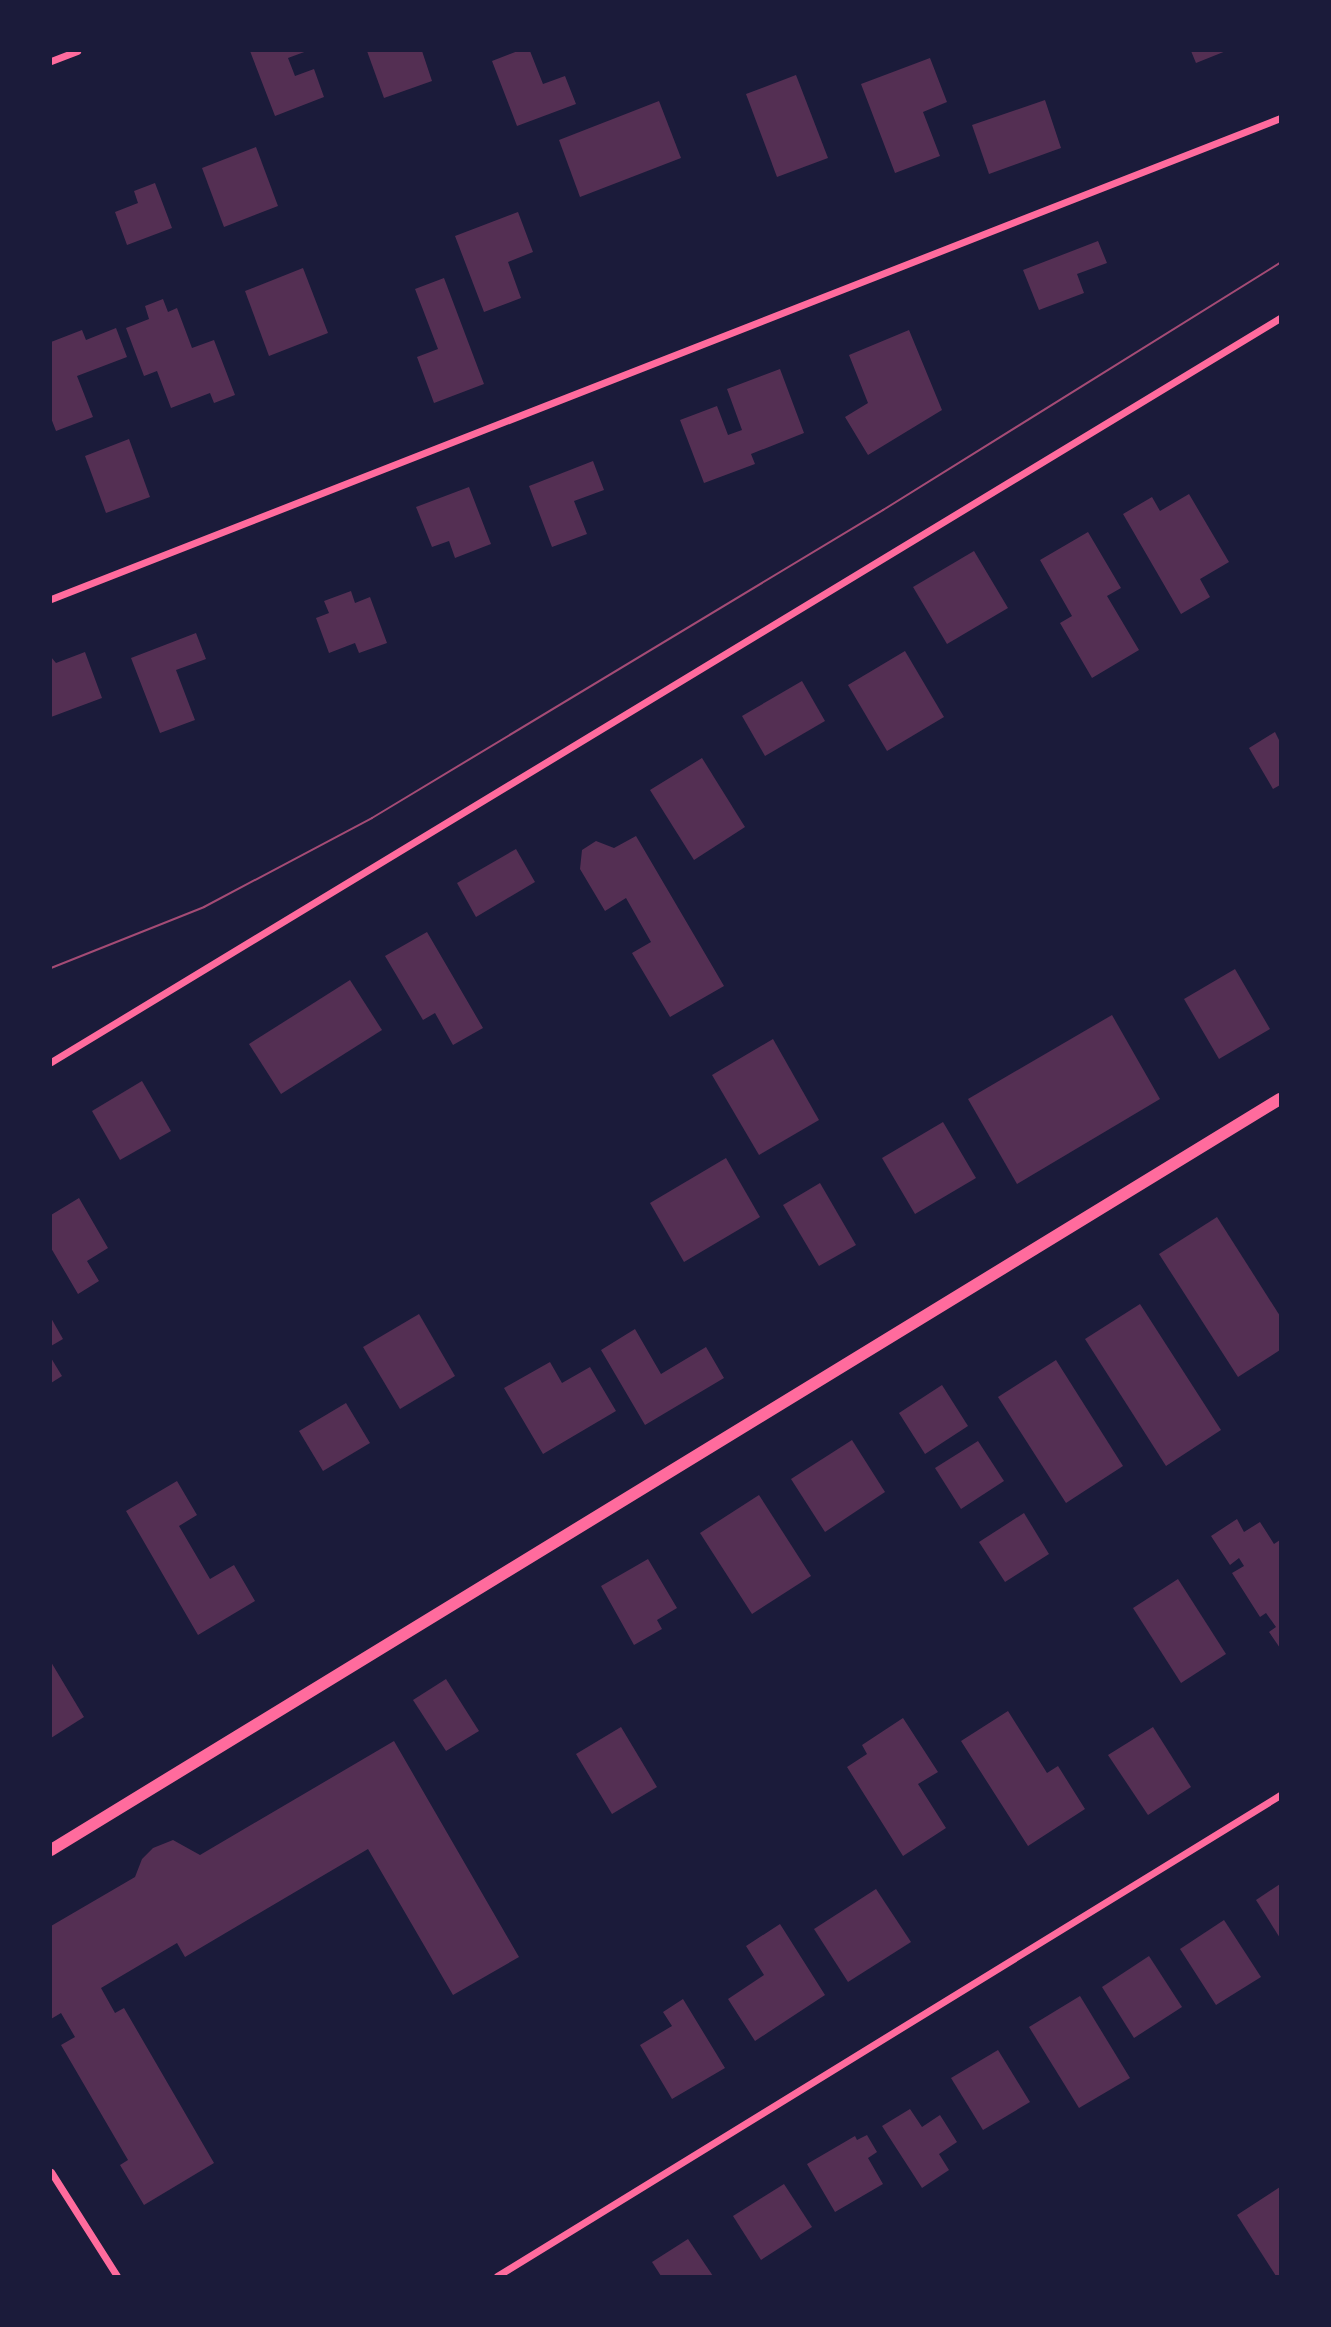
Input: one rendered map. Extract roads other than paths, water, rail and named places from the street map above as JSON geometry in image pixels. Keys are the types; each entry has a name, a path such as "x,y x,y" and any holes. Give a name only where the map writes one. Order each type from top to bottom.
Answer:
{"street":[{"path":"51,61 77,51"},
{"path":"51,599 1280,118"},
{"path":"51,1062 1280,317"},
{"path":"51,1850 1280,1099"},
{"path":"497,2276 1280,1795"},
{"path":"51,2172 117,2276"}],"tram line":[{"path":"51,968 204,907 372,818 883,510 1280,263"}]}
